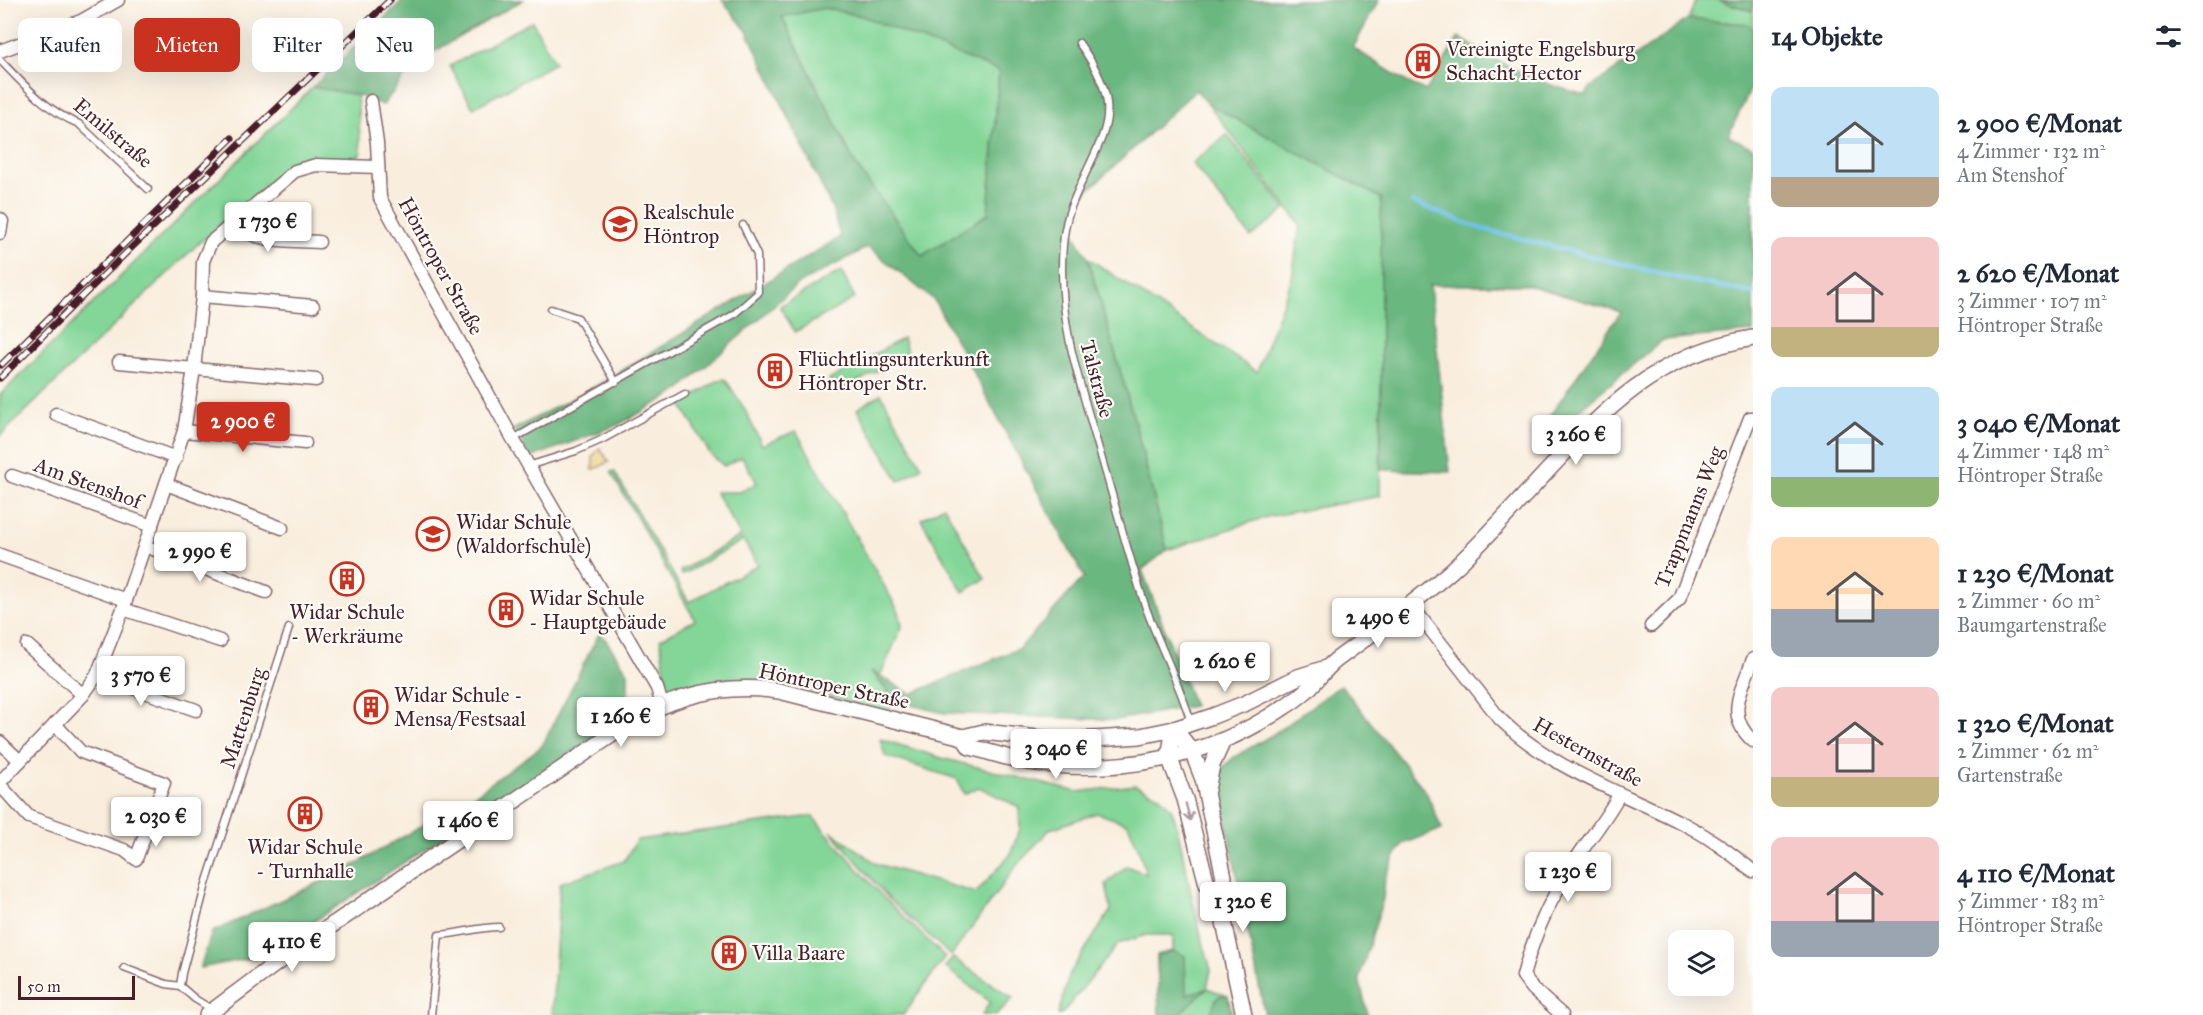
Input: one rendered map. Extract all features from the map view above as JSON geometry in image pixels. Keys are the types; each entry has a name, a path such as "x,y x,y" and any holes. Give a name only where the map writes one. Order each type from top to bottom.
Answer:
{"street":[{"path":"0,51 81,21 118,0"},
{"name":"Höntroper Straße","path":"370,101 377,143 380,198 528,466 657,688 662,705"},
{"name":"Am Stenshof","path":"55,724 81,752 164,783 136,859 124,850 29,817 0,784 20,761 55,724 83,695 97,675 145,546 184,431 194,369 202,296 203,261 211,242 295,171 305,166 328,164 378,167"},
{"path":"0,219 2,221 0,233"},
{"path":"234,223 253,237 319,242"},
{"path":"202,296 313,306"},
{"name":"Höntroper Straße","path":"963,737 970,747 1029,762 1105,766 1144,763 1223,741 1280,710 1306,690 1326,668 1411,604 1460,562 1614,403 1639,383 1690,356 1719,345 1753,338"},
{"path":"119,362 316,380"},
{"path":"56,414 176,458"},
{"name":"Trappmanns Weg","path":"1651,626 1679,599 1750,418 1753,418"},
{"path":"184,431 305,443"},
{"name":"Am Stenshof","path":"12,476 152,526"},
{"name":"Am Stenshof","path":"166,484 282,528"},
{"path":"145,546 266,592"},
{"path":"0,555 220,641"},
{"name":"Hesternstraße","path":"1411,604 1500,719 1515,734 1535,749 1619,795 1678,821 1731,854 1753,871"},
{"path":"27,645 83,695"},
{"path":"1753,659 1737,704 1737,716 1744,733 1753,741"},
{"name":"Höntroper Straße","path":"214,1013 278,962 629,723 662,705 708,691 762,689 779,691 963,737 984,732 1064,741 1111,739 1174,729 1246,703 1299,677 1326,668"},
{"path":"97,675 196,710"},
{"path":"1174,729 1192,751 1207,793 1224,877 1218,894 1244,1015"},
{"path":"1174,729 1169,757 1185,799 1207,884 1218,894"},
{"path":"1207,793 1212,765 1223,741"},
{"path":"0,742 20,761"},
{"path":"1562,1015 1533,990 1523,976 1530,949 1560,884 1609,814 1619,795"}],"lane":[{"name":"Talstraße","path":"1079,43 1102,78 1107,93 1107,107 1105,129 1098,150 1072,202 1067,219 1062,268 1066,328 1075,369 1147,609 1174,673 1191,723"},
{"name":"Emilstraße","path":"0,60 27,89 68,120 79,124 148,189"},
{"path":"513,439 733,315 758,293 756,255 743,225"},
{"path":"551,309 578,318 616,382"},
{"path":"528,466 576,451 601,440 685,394"},
{"name":"Mattenburg","path":"180,986 206,884 289,628"},
{"path":"431,1015 439,935 458,934 482,927 499,927"},
{"path":"124,968 166,984 180,986 214,1013"}],"green space":[{"path":"403,0 523,0 434,52 434,18 384,18"},
{"path":"722,0 1379,0 1353,48 1405,81 1426,91 1459,37 1520,72 1569,91 1586,95 1591,87 1688,19 1747,24 1753,29 1753,84 1728,136 1753,148 1753,332 1663,340 1540,442 1536,436 1621,312 1528,285 1430,285 1450,472 1381,470 1381,198 1208,104 1196,90 1079,199 1072,230 1088,258 1135,423 1167,550 1142,570 1194,706 1116,720 944,713 899,702 871,671 911,694 1020,648 1084,577 934,300 868,247 798,284 677,392 620,424 530,458 514,429 600,384 840,237 833,210 747,31","holes":["824,8 862,16 999,71 988,214 922,256 857,167 782,17"]},
{"path":"1696,0 1717,0 1753,11 1753,29 1746,24 1688,19"},
{"path":"1717,0 1753,0 1753,11"},
{"path":"824,8 862,16 999,71 988,214 922,256 857,167 782,17"},
{"path":"532,21 555,63 473,108 450,66"},
{"path":"355,46 355,72 408,72 383,105 357,95 313,87 329,72 343,72 343,58"},
{"path":"313,87 357,95 361,153 355,159 301,158 200,242 0,436 0,395"},
{"path":"1208,104 1382,198 1380,496 1266,517 1167,550 1135,423 1088,258 1257,372 1292,278 1300,224"},
{"path":"1227,135 1286,209 1251,237 1192,163"},
{"path":"841,271 855,298 795,332 780,306"},
{"path":"903,338 908,354 837,393 829,380"},
{"path":"725,379 744,408 762,445 796,431 899,612 902,627 880,676 872,672 893,698 889,713 766,680 723,679 668,692 660,639 695,620 611,472 614,471 689,602 758,565 743,540 682,575 680,571 741,536 715,492 740,492 757,483 742,457 724,466 710,454 681,404 719,380"},
{"path":"881,394 922,467 899,481 857,409"},
{"path":"944,506 985,579 963,592 921,519"},
{"path":"600,632 628,672 628,716 261,956 200,968 212,932 344,871 472,797 542,746"},
{"path":"1341,685 1426,792 1442,829 1403,844 1385,878 1383,899 1359,979 1368,1015 1265,1015 1219,788 1220,770 1234,757 1272,735"},
{"path":"880,739 945,759 1077,792 1135,785 1160,796 1172,810 1177,826 1197,921 1211,970 1207,988 1228,996 1232,1015 1159,1015 1157,955 1173,951 1173,935 1146,935 1118,944 1061,1015 1058,1015 1070,973 1111,910 1106,884 1127,866 1146,874 1128,824 1097,813 1050,829 1017,865 951,956 890,900 831,831 877,864 976,893 1010,855 1020,829 1019,807 979,787 964,794 957,779 885,756"},
{"path":"812,816 882,896 945,957 903,1015 552,1015 560,883 624,861 637,840"},
{"path":"1173,951 1185,956 1186,994 1207,989 1178,1015 1159,1015 1157,955"},
{"path":"953,958 1013,998 996,1015 982,1015 990,1002 945,967"},
{"path":"1222,995 1228,996 1232,1015 1210,1015 1216,999"}],"sand":[{"path":"600,448 609,462 593,470 593,456"}],"waterway":[{"path":"1412,202 1479,228 1687,280 1753,293"}],"railway":[{"path":"0,378 128,251 390,0"},
{"path":"1,365 232,138"}],"place":[{"name":"Vereinigte Engelsburg Schacht Hector","path":"1423,61"},
{"name":"Realschule Höntrop","path":"620,224"},
{"name":"Flüchtlingsunterkunft Höntroper Str.","path":"775,371"},
{"name":"Widar Schule (Waldorfschule)","path":"433,534"},
{"name":"Widar Schule - Werkräume","path":"347,579"},
{"name":"Widar Schule - Hauptgebäude","path":"506,610"},
{"name":"Widar Schule - Mensa/Festsaal","path":"371,707"},
{"name":"Widar Schule - Turnhalle","path":"305,814"},
{"name":"Villa Baare","path":"729,953"}]}
